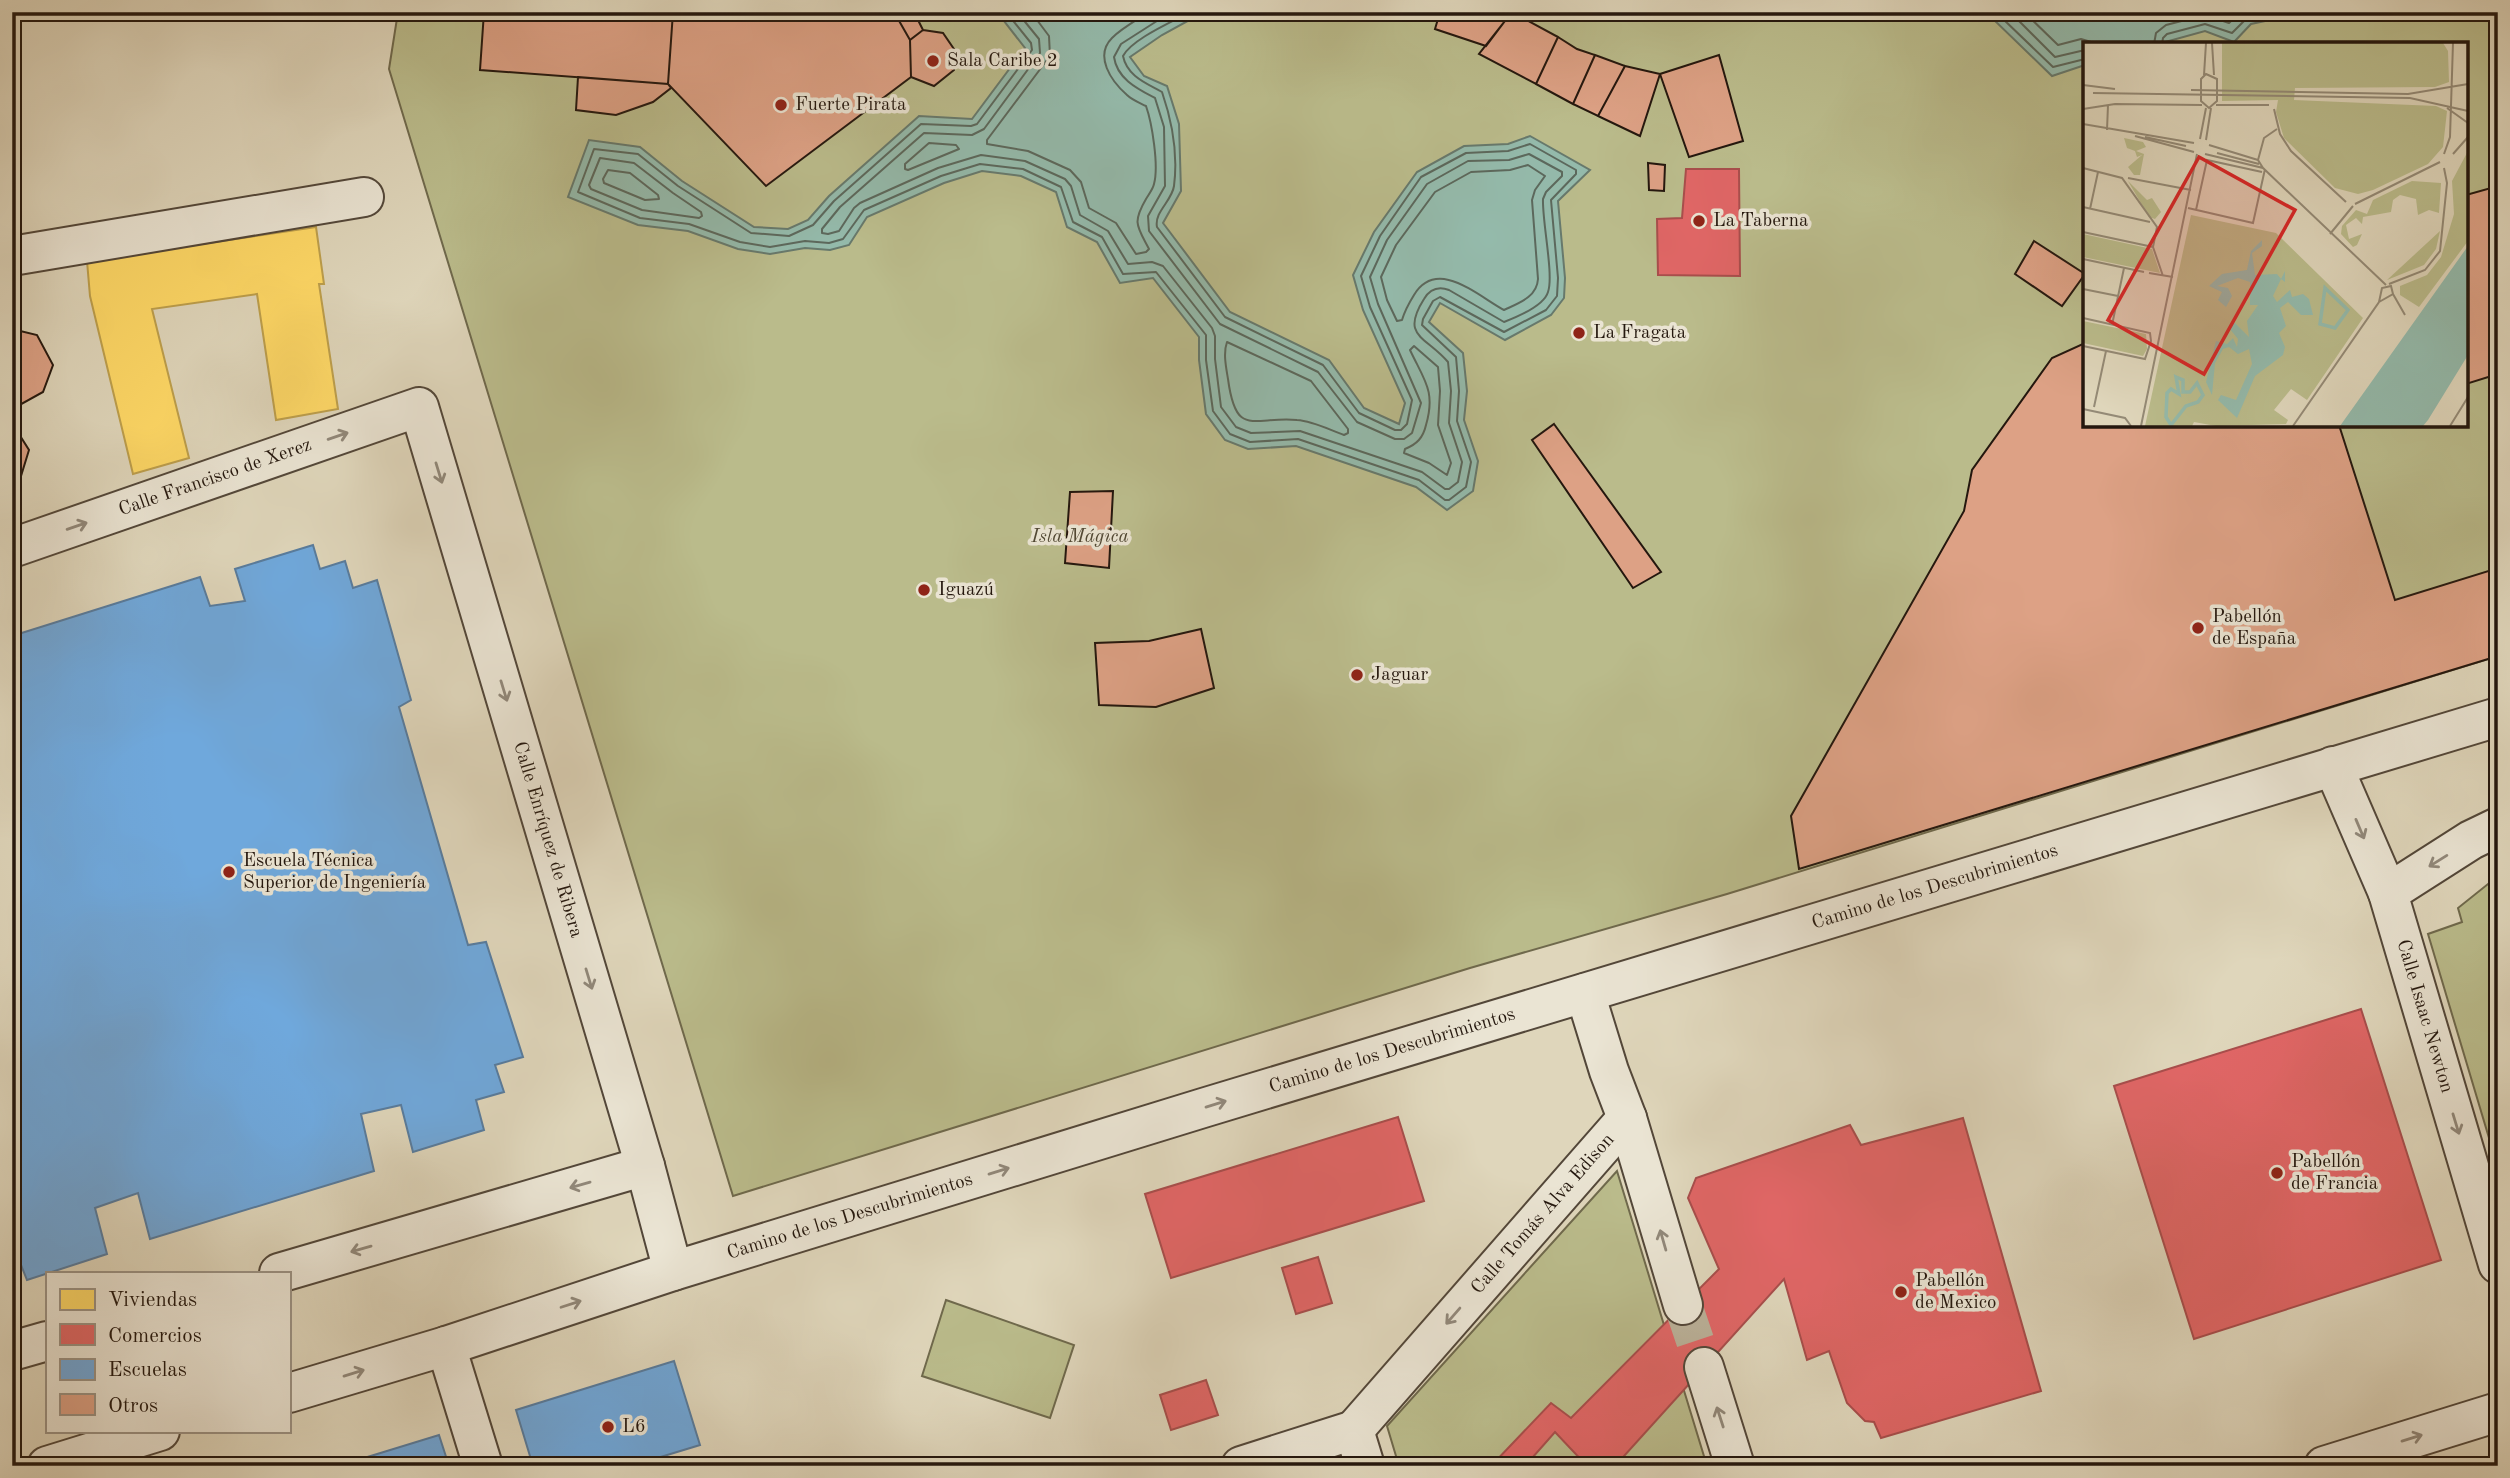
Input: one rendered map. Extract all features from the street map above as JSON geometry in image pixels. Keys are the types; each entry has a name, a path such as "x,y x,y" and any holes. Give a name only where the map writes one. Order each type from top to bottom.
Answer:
{"street":[{"path":"12,256 364,197"},
{"name":"Calle Francisco de Xerez","path":"12,548 419,407"},
{"name":"Calle Enríquez de Ribera","path":"419,407 645,1166 673,1271"},
{"name":"Camino de los Descubrimientos","path":"290,1393 446,1346 673,1271 2498,717"},
{"name":"Calle Isaac Newton","path":"2333,766 2388,893 2498,1264"},
{"path":"2388,893 2471,840 2498,827"},
{"path":"1586,993 1609,1072 1627,1118"},
{"name":"Calle Tomás Alva Edison","path":"1627,1118 1683,1306"},
{"name":"Calle Tomás Alva Edison","path":"1354,1430 1627,1118"},
{"path":"282,1272 645,1166"},
{"path":"12,1351 46,1341"},
{"path":"446,1346 483,1466"},
{"path":"1704,1367 1735,1466"},
{"path":"2324,1466 2498,1412"},
{"path":"1241,1466 1354,1430 1365,1466"},
{"path":"47,1466 157,1432"}],"green space":[{"name":"Isla Mágica","path":"398,12 2498,12 2498,656 1727,894 1470,968 733,1196 389,69"},
{"path":"2498,876 2498,892 2494,894 2498,907 2498,1168 2428,934 2462,922 2458,908"},
{"path":"1617,1171 1707,1466 1399,1466 1387,1426"},
{"path":"946,1300 1074,1345 1050,1418 922,1376"}],"water":[{"path":"997,12 1204,12 1162,35 1130,57 1144,76 1167,86 1179,124 1181,191 1163,223 1230,312 1329,360 1364,408 1399,424 1405,403 1363,310 1353,275 1374,232 1417,172 1464,146 1508,144 1530,136 1590,170 1558,201 1565,278 1564,298 1551,315 1505,340 1440,303 1429,322 1463,353 1467,391 1464,420 1478,461 1473,491 1447,510 1416,487 1296,446 1248,449 1225,440 1206,414 1199,337 1153,278 1120,283 1097,242 1067,227 1056,192 1021,176 982,171 944,183 867,217 849,245 830,250 805,248 770,254 738,249 688,231 638,225 568,197 589,140 640,147 682,181 754,227 788,229 808,220 829,196 919,116 972,119 1025,48"},
{"path":"1995,12 2308,12 2251,24 2234,42 2205,31 2165,42 2083,42 2083,66 2052,76 1993,19"}],"building: Viviendas":[{"path":"316,227 324,284 319,284 338,409 276,420 257,294 152,309 189,458 133,474 90,296 87,261"}],"building: Comercios":[{"name":"La Taberna","path":"1686,169 1739,169 1740,276 1658,275 1657,219 1682,218"},
{"name":"Pabellón de Francia","path":"2361,1009 2441,1260 2194,1339 2114,1086"},
{"path":"1398,1117 1424,1201 1171,1278 1145,1194"},
{"name":"Pabellón de Mexico","path":"1963,1118 2041,1391 1881,1438 1874,1422 1865,1421 1847,1403 1829,1351 1807,1360 1784,1279 1615,1466 1587,1466 1555,1432 1525,1466 1491,1466 1551,1403 1571,1418 1719,1269 1688,1198 1696,1178 1850,1125 1861,1145"},
{"path":"1318,1257 1332,1303 1296,1314 1282,1268"},
{"path":"1206,1380 1218,1415 1171,1430 1160,1395"}],"building: Escuelas":[{"name":"Escuela Técnica Superior de Ingeniería","path":"313,545 320,569 345,561 353,588 377,580 411,700 399,707 468,945 486,942 523,1057 495,1065 504,1092 476,1100 484,1130 413,1152 401,1105 361,1114 374,1171 150,1239 138,1193 95,1208 107,1254 27,1280 17,1255 12,1257 12,636 200,577 210,606 245,601 235,569"},
{"name":"L6","path":"674,1361 700,1445 631,1466 533,1466 516,1410"},
{"path":"439,1435 449,1466 338,1466"}],"building: Otros":[{"path":"484,12 673,12 668,84 480,70"},
{"name":"Fuerte Pirata","path":"673,12 894,12 910,40 911,77 766,186 668,84"},
{"path":"894,12 914,12 923,30 910,40"},
{"path":"1440,12 1484,12 1505,21 1486,46 1435,29"},
{"path":"1512,12 1558,37 1536,84 1479,54"},
{"name":"Sala Caribe 2","path":"923,30 943,33 956,52 954,70 934,86 911,77 910,40"},
{"path":"1558,37 1577,49 1595,55 1573,104 1536,84"},
{"path":"1595,55 1625,66 1598,116 1573,104"},
{"path":"1719,55 1743,141 1689,157 1660,74"},
{"path":"1625,66 1660,74 1640,136 1598,116"},
{"path":"578,77 668,84 671,88 653,102 616,115 576,110"},
{"path":"1648,163 1665,165 1664,191 1649,190"},
{"path":"2498,186 2498,374 2468,383 2468,194"},
{"path":"2034,241 2083,273 2083,277 2062,306 2015,274"},
{"path":"12,329 37,335 53,365 43,392 12,411"},
{"name":"Pabellón de España","path":"2083,344 2083,427 2340,427 2395,600 2498,568 2498,656 1799,869 1791,816 1964,511 1972,470 2052,358"},
{"path":"12,423 29,450 21,476 12,481"},
{"path":"1554,424 1661,572 1633,588 1532,440"},
{"path":"1113,491 1109,568 1065,563 1070,492"},
{"path":"1201,629 1214,688 1156,707 1099,705 1095,643 1149,641"}],"tunnel":[{"path":"1683,1305 1704,1367"}],"place":[{"name":"Sala Caribe 2","path":"933,61"},
{"name":"Fuerte Pirata","path":"781,105"},
{"name":"La Taberna","path":"1699,221"},
{"name":"La Fragata","path":"1579,333"},
{"name":"Iguazú","path":"924,590"},
{"name":"Pabellón de España","path":"2198,628"},
{"name":"Jaguar","path":"1357,675"},
{"name":"Escuela Técnica Superior de Ingeniería","path":"229,872"},
{"name":"Pabellón de Francia","path":"2277,1173"},
{"name":"Pabellón de Mexico","path":"1901,1292"},
{"name":"L6","path":"608,1427"}]}
